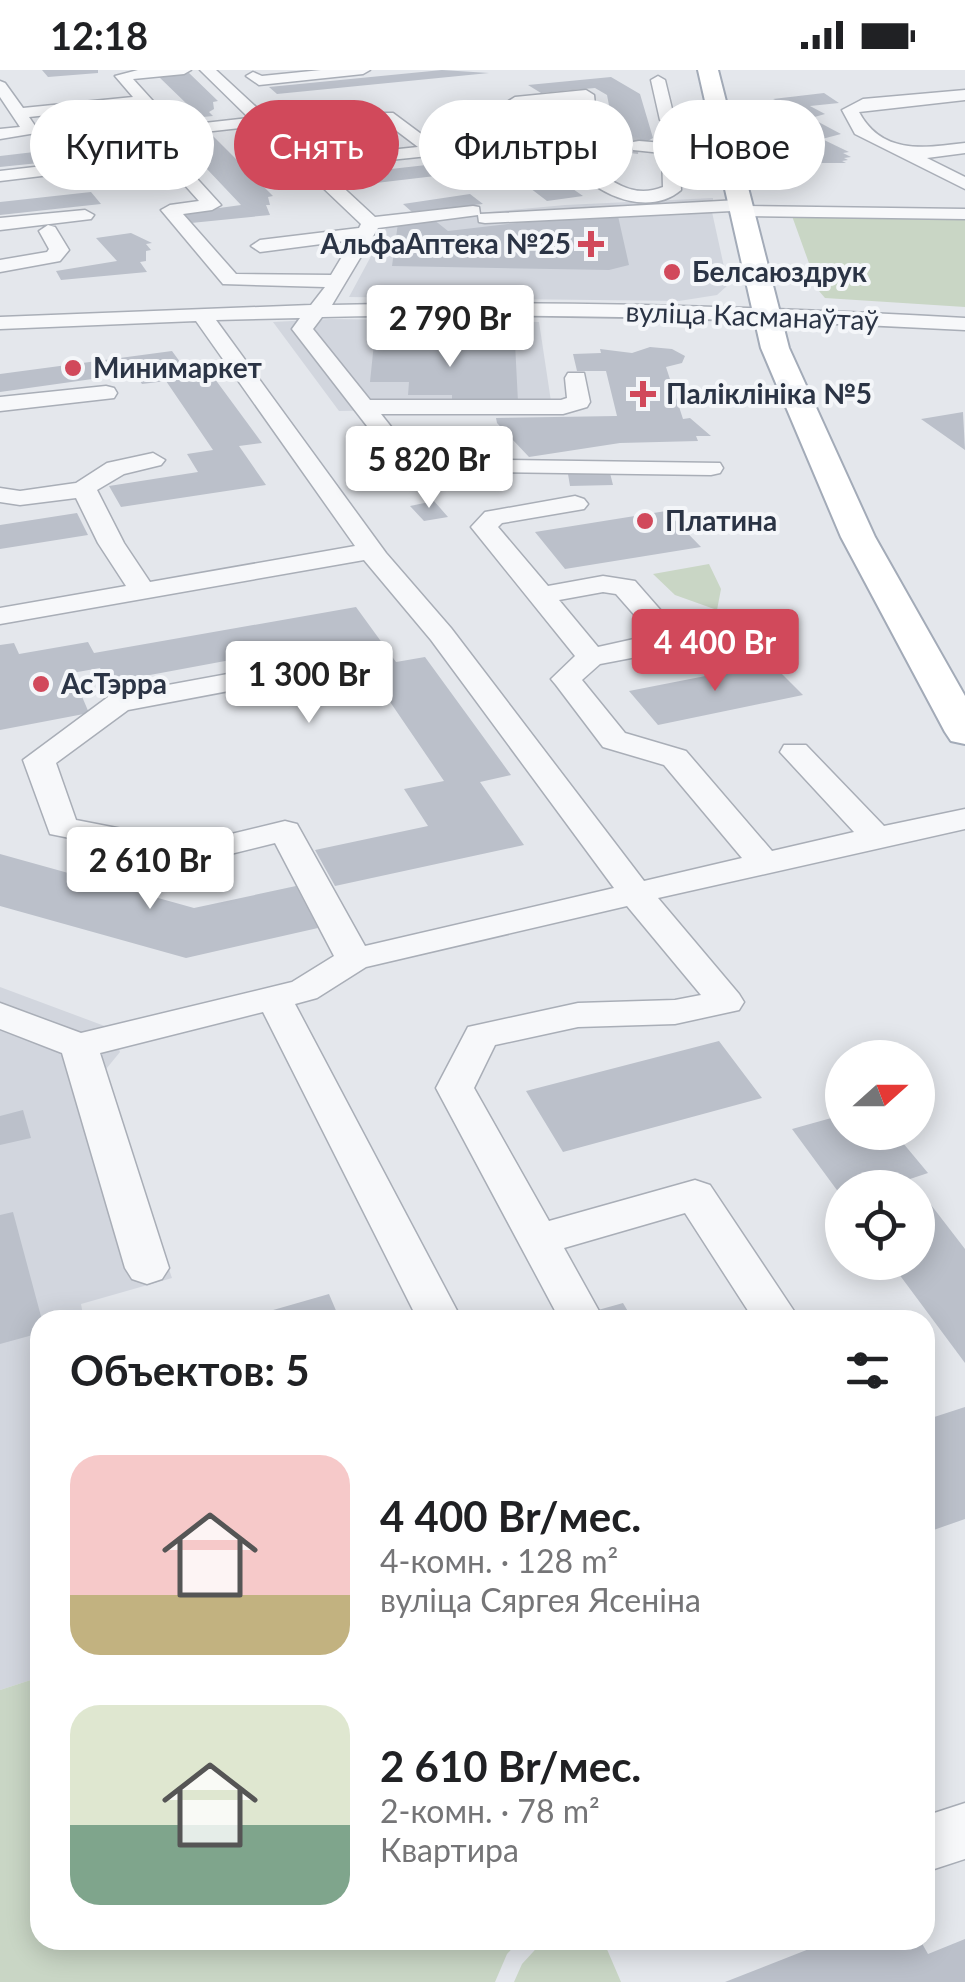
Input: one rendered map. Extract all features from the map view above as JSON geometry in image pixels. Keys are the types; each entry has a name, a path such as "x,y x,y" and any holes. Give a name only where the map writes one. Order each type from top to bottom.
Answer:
{"main road":[{"path":"708,70 715,100"},
{"path":"735,190 775,348 858,536 965,732"}],"street":[{"path":"18,113 145,101 122,76 184,70"},
{"path":"212,74 236,70"},
{"path":"212,74 253,76 318,70"},
{"path":"253,76 259,80 364,70"},
{"path":"212,74 240,100"},
{"path":"658,80 662,100"},
{"path":"0,86 30,130 0,134"},
{"path":"535,100 586,95 587,100"},
{"path":"965,96 862,104 850,110 861,130 911,176 965,214"},
{"path":"234,124 147,133 212,205 170,210 230,280 337,280"},
{"path":"399,125 419,140"},
{"path":"639,146 653,147"},
{"path":"260,246 479,214 740,208 911,176 965,148"},
{"path":"0,176 30,173"},
{"path":"911,176 965,184"},
{"path":"331,190 369,228"},
{"path":"612,190 637,198 660,196 672,190"},
{"path":"0,224 85,214"},
{"path":"369,228 318,311 302,329 399,452 433,466 711,468"},
{"path":"0,266 53,257 58,250 48,231"},
{"name":"вуліца Касманаўтаў","path":"6,305 202,315 318,311 766,316 965,324"},
{"path":"202,315 371,552 441,634 635,894 726,1002 674,1012 578,1015 480,1036 455,1088 576,1310"},
{"path":"363,407 563,407 579,402 576,378"},
{"path":"0,404 106,393"},
{"path":"0,495 20,498 84,489 95,476 122,465 152,460"},
{"path":"84,489 111,543 142,590"},
{"path":"575,504 494,517 484,526 591,657"},
{"path":"0,616 371,552"},
{"path":"540,594 603,584 626,588 668,636 658,646 591,657 566,679 614,740 676,758 764,863"},
{"path":"276,674 119,704 40,760 62,827 194,853 285,831 354,959"},
{"path":"795,752 876,836"},
{"path":"0,1015 78,1046 304,990 354,959 876,836 965,820"},
{"path":"274,998 435,1310"},
{"path":"78,1046 147,1268"},
{"path":"538,1240 695,1196 771,1310"},
{"path":"935,1841 965,1831"}],"shaded area":[{"path":"713,198 712,212 728,285 717,295 679,301 349,297 390,221 565,205"},
{"path":"273,322 539,322 552,408 339,411"},
{"path":"0,987 110,1028 120,1052 102,1074 172,1278 81,1304 82,1310 30,1310 30,1680 0,1690"}],"green space":[{"path":"792,216 965,218 965,307 825,298"},
{"path":"709,564 721,589 717,610 675,595 653,574"},
{"path":"30,1680 30,1950 511,1950 495,1982 0,1982 0,1690"},
{"path":"535,1950 607,1950 621,1982 514,1982 522,1964"}],"building":[{"path":"42,70 98,70 98,73 48,77"},
{"path":"442,70 489,73 277,94 269,87"},
{"path":"189,73 218,101 183,100 158,76"},
{"path":"611,77 640,94 653,138 633,149 633,100 608,100 607,95 595,88 541,93 528,85"},
{"path":"824,93 839,103 825,104 825,100 773,99"},
{"path":"825,125 841,134 825,138"},
{"path":"214,137 234,157 234,190 267,190 273,196 268,197 270,205 266,205 270,215 191,223 183,213 241,205 214,176"},
{"path":"825,140 849,152 843,153 851,157 844,158 846,163 825,163"},
{"path":"30,152 30,164 0,167 0,156"},
{"path":"419,166 419,178 399,180 399,168"},
{"path":"533,190 574,190 583,196 547,201"},
{"path":"91,192 101,204 0,215 0,202"},
{"path":"470,194 483,204 412,212 403,204"},
{"path":"586,215 618,216 629,265 609,270 392,266 398,223 433,219 448,231"},
{"path":"131,233 152,243 146,244 151,250 146,251 146,261 140,262 147,272 61,280 56,271 117,261 96,238"},
{"path":"374,343 515,343 518,402 452,402 452,395 408,395 409,382 370,382"},
{"name":"Паліклініка №5","path":"650,347 672,349 685,356 682,363 666,367 683,419 690,418 711,436 696,436 698,441 620,443 529,457 497,423 496,418 617,416 606,371 577,371 573,354 601,353 600,349 632,353"},
{"path":"172,351 191,377 212,375 262,443 239,446 266,485 121,507 109,486 198,472 187,454 213,450 166,381 142,384 135,373 0,392 0,374"},
{"path":"963,412 965,450 921,419"},
{"path":"610,473 613,485 570,486 568,474"},
{"path":"434,501 448,517 424,521 410,506"},
{"path":"666,511 701,547 565,569 535,532"},
{"path":"77,513 88,535 0,549 0,525"},
{"path":"356,607 396,662 425,657 511,775 480,782 524,845 335,886 315,850 428,826 404,789 444,781 367,668 330,675 311,645 107,683 100,668 72,673 89,713 0,730 0,645 14,643 19,654 88,642 94,653"},
{"path":"771,663 803,695 658,725 629,691"},
{"path":"0,854 194,908 296,886 318,928 186,958 0,906"},
{"path":"719,1041 762,1098 563,1152 526,1091"},
{"path":"23,1110 31,1138 0,1145 0,1116"},
{"path":"825,1120 825,1150 909,1150 926,1170 825,1170 825,1174 792,1129"},
{"path":"935,1210 965,1249 965,1363 935,1323 935,1310 926,1310 903,1280 935,1280"},
{"path":"13,1212 39,1310 30,1310 30,1336 0,1344 0,1215"},
{"path":"329,1294 336,1310 273,1310"},
{"path":"623,1303 627,1310 598,1310"},
{"path":"965,1407 965,1519 935,1530 935,1417"},
{"path":"965,1939 965,1982 725,1982 807,1950 926,1950 928,1954"}],"tunnel":[{"path":"633,145 639,146"}],"place":[{"name":"АльфаАптека №25","path":"591,244"},
{"name":"Белсаюздрук","path":"672,272"},
{"name":"Минимаркет","path":"73,368"},
{"name":"Паліклініка №5","path":"643,394"},
{"name":"Платина","path":"645,521"},
{"name":"АсТэрра","path":"41,684"}]}
